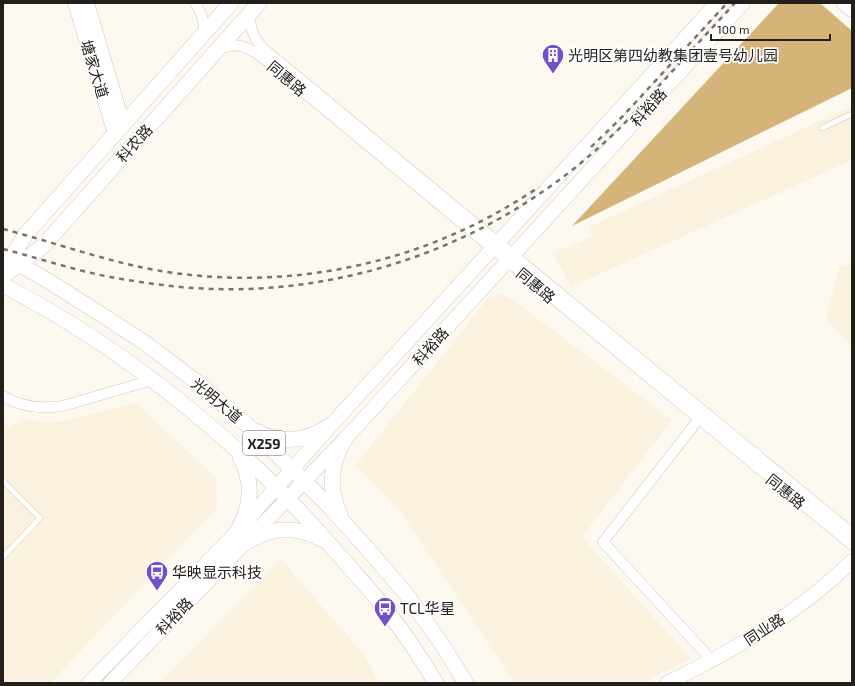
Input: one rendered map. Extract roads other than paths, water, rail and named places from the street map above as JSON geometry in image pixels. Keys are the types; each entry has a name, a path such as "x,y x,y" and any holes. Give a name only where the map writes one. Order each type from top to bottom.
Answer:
{"main road":[{"name":"塘家大道","path":"75,3 119,129"},
{"name":"塘家大道","path":"87,3 119,129"},
{"name":"科农路","path":"3,276 26,234 231,3"},
{"name":"科裕路","path":"110,683 240,538 276,487 332,424 718,3"},
{"name":"科裕路","path":"89,683 240,538 287,498 346,438 743,3"},
{"path":"843,3 852,10"},
{"name":"科农路","path":"9,263 42,248 256,6"},
{"name":"光明大道","path":"9,263 40,276 145,343 198,383 246,424 329,506 407,595 443,646 466,683"},
{"name":"光明大道","path":"3,285 28,298 78,329 130,364 183,403 229,443 287,498 332,547 387,611 422,660 436,683"},
{"path":"246,424 252,429 268,436 293,440 314,435 332,424"},
{"path":"346,438 337,453 334,462 332,479 336,506 350,529"},
{"path":"229,443 243,463 249,487 249,500 247,511 242,523 240,538 254,537 282,530 291,530 300,531 317,537 332,547"},
{"name":"同业路","path":"667,683 710,662 788,614 830,581 852,561"},
{"name":"同业路","path":"686,683 733,659 758,644 814,605 852,573"}],"street":[{"path":"195,3 203,18 204,34"},
{"name":"同惠路","path":"256,6 250,16 255,38 260,45 495,246"},
{"name":"同惠路","path":"215,52 223,48 234,46 243,46 253,51 510,258 702,416 852,544"},
{"path":"3,396 9,400 28,406 51,408 68,405 152,380"},
{"path":"702,416 603,542 706,654 710,662"},
{"name":"同惠路","path":"702,416 852,533"}],"lane":[{"path":"822,128 852,114"},
{"path":"3,481 40,518 3,557"}],"railway":[{"path":"591,147 618,121 727,3"},
{"path":"3,249 110,277 163,285 213,289 263,288 313,283 363,273 411,258 458,240 502,217 555,183 622,126 735,3"},
{"path":"3,229 123,263 179,274 259,278 300,275 339,269 379,260 417,249 476,224 539,187"}],"place":[{"name":"光明区第四幼教集团壹号幼儿园","path":"553,74"},
{"name":"华映显示科技","path":"157,592"},
{"name":"TCL华星","path":"385,628"}]}
